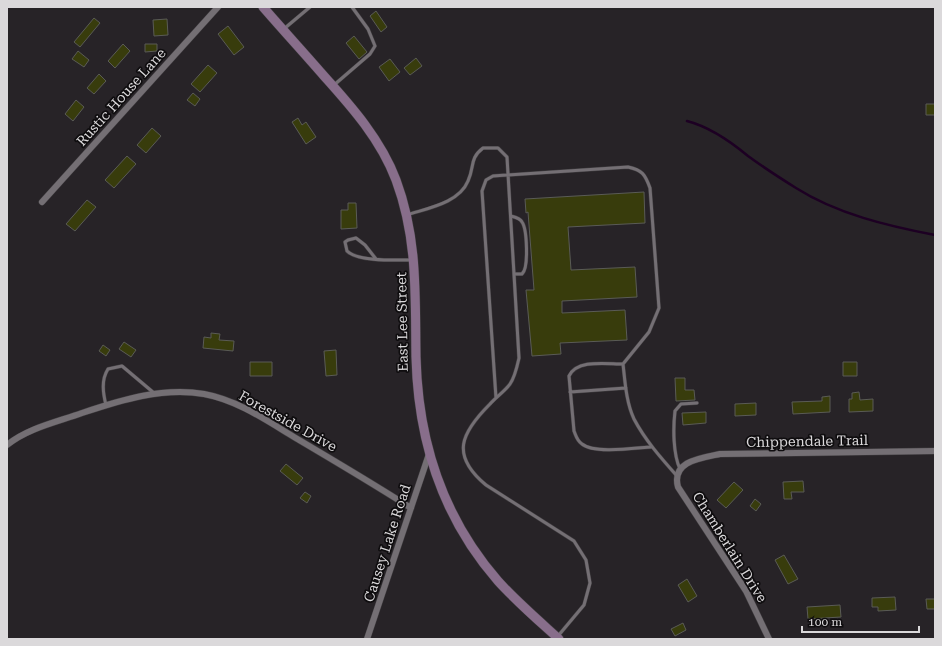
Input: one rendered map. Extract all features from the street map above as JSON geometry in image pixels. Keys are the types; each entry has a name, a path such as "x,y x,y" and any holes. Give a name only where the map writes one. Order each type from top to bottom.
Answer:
{"street":[{"name":"Rustic House Lane","path":"42,202 218,7"},
{"name":"East Lee Street","path":"264,7 362,120 383,152 395,178 407,215 414,260 417,386 429,454 436,478 459,525 474,549 510,594 558,638"},
{"name":"Forestside Drive","path":"7,445 28,432 131,398 170,392 204,394 220,398 247,409 353,471 411,508"},
{"name":"Chippendale Trail","path":"681,468 699,458 720,454 935,451"},
{"name":"Causey Lake Road","path":"367,639 429,454"},
{"path":"677,476 681,468"},
{"name":"Chamberlain Drive","path":"677,476 678,487 746,591 769,639"}],"lane":[{"path":"283,30 310,7"},
{"path":"333,86 370,54 375,46 368,29 352,7"},
{"path":"407,215 443,203 453,198 468,182 474,157 483,148 498,148 507,156 519,358 510,384 472,422 465,437 463,449 466,464 474,475 486,485 574,541 586,560 590,583 584,604 558,638"},
{"path":"496,398 482,191 486,180 493,176 628,167 639,169 646,175 650,188 659,308 649,332 623,364 626,388 633,418 651,447 677,476"},
{"path":"511,216 520,219 523,222 525,236 526,268 522,274 515,274"},
{"path":"376,258 366,245 356,238 346,242 347,251 354,256 376,258 414,260"},
{"path":"623,364 579,365 572,370 569,376 576,438 582,445 591,449 651,447"},
{"path":"106,405 103,391 105,377 108,369 113,367 122,366 156,394"},
{"path":"570,392 626,388"},
{"path":"681,468 677,462 675,411 682,404 698,403"}],"building":[{"path":"376,11 387,27 381,32 370,16"},
{"path":"94,18 100,23 80,47 74,42"},
{"path":"167,19 168,35 154,36 153,20"},
{"path":"228,26 244,47 234,55 218,34"},
{"path":"354,36 367,52 359,59 346,43"},
{"path":"123,44 130,51 115,68 108,61"},
{"path":"145,44 157,44 157,51 145,52"},
{"path":"78,51 89,60 84,67 72,59"},
{"path":"416,58 422,66 410,75 404,68"},
{"path":"390,59 400,72 389,81 379,67"},
{"path":"208,65 217,73 200,92 191,84"},
{"path":"99,74 106,81 94,94 87,88"},
{"path":"193,93 200,99 195,106 187,100"},
{"path":"76,100 84,107 73,121 65,114"},
{"path":"926,104 935,104 935,115 926,115"},
{"path":"298,118 302,125 306,122 316,137 306,144 292,122"},
{"path":"152,128 161,136 146,153 137,145"},
{"path":"127,156 136,164 114,188 105,180"},
{"path":"644,192 645,223 568,227 571,270 635,267 637,297 562,301 562,313 625,310 627,340 560,343 561,354 532,356 526,290 534,290 528,212 526,213 525,199"},
{"path":"87,200 96,207 75,231 66,224"},
{"path":"348,203 356,203 357,228 341,229 341,210 348,210"},
{"path":"211,333 220,334 219,340 234,341 233,351 203,348 204,337 211,338"},
{"path":"124,342 136,350 131,357 119,349"},
{"path":"103,345 110,350 106,356 99,351"},
{"path":"336,350 337,375 326,376 324,351"},
{"path":"250,362 272,362 272,376 250,376"},
{"path":"843,362 857,362 857,376 843,376"},
{"path":"675,378 685,378 685,390 694,390 695,400 676,401"},
{"path":"859,392 860,400 873,399 873,411 849,412 849,399 852,399 852,393"},
{"path":"830,396 830,412 793,414 792,402 822,401 822,397"},
{"path":"756,403 756,415 735,416 735,404"},
{"path":"706,412 706,423 683,425 682,413"},
{"path":"286,464 303,478 297,485 280,471"},
{"path":"803,481 804,492 791,492 792,499 784,499 783,482"},
{"path":"734,482 743,490 726,508 717,500"},
{"path":"305,492 311,496 307,503 300,498"},
{"path":"755,499 761,504 756,511 750,506"},
{"path":"784,555 798,579 788,584 775,560"},
{"path":"687,579 697,596 688,602 678,585"},
{"path":"895,597 896,610 878,611 878,607 872,607 872,598"},
{"path":"926,599 935,599 935,609 927,609"},
{"path":"840,605 841,617 808,619 807,607"},
{"path":"683,623 686,630 675,636 671,629"}],"waterway":[{"path":"687,121 704,127 719,135 796,188 828,205 863,218 899,228 935,235"}]}
